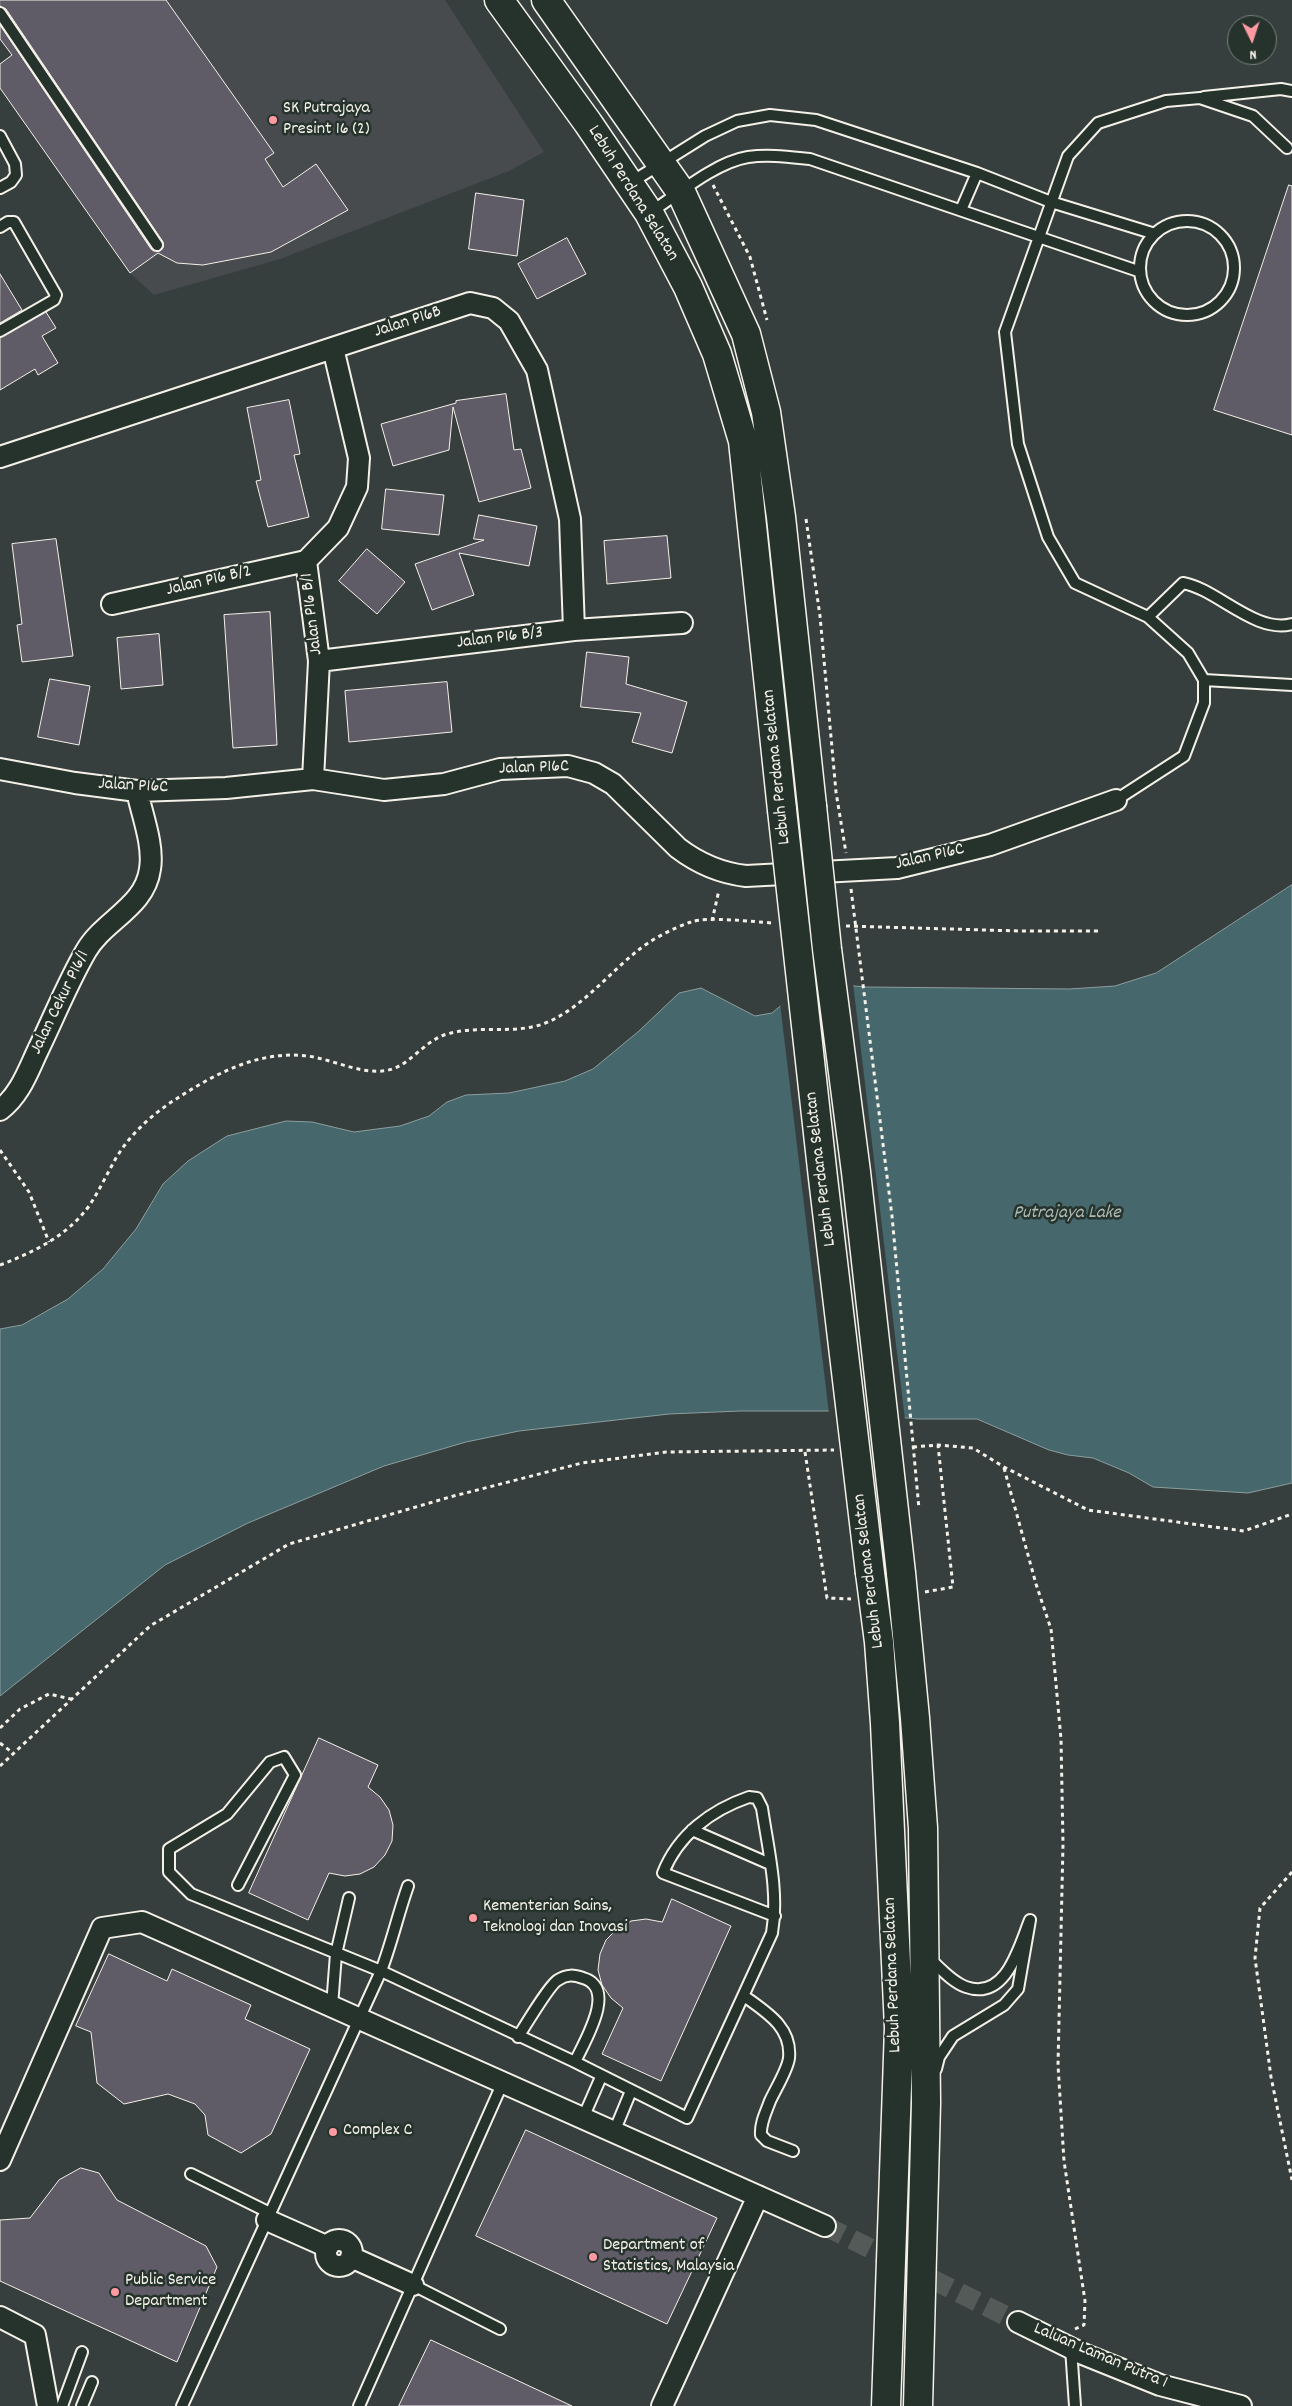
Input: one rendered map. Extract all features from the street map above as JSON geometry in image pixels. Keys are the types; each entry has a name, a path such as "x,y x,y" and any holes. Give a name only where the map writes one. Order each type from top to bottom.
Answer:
{"main road":[{"name":"Lebuh Perdana Selatan","path":"499,0 649,213 688,287 717,354 743,441 822,1169 879,1642 885,1723 899,2028 886,2406"},
{"name":"Lebuh Perdana Selatan","path":"546,0 681,192 746,334 766,412 781,517 826,949 856,1172 901,1573 915,1718 923,1828 926,2103 918,2406"}],"street":[{"name":"Jalan P16B","path":"0,457 470,303 493,308 509,321 537,370 570,520 574,630"},
{"name":"Jalan P16 B/1","path":"313,779 319,661 306,560 338,528 357,487 359,458 333,348"},
{"name":"Jalan P16 B/2","path":"112,604 306,560"},
{"name":"Jalan P16 B/3","path":"319,661 574,630 682,623"},
{"name":"Jalan P16C","path":"0,768 75,783 137,791 226,788 313,779 384,790 444,784 500,769 568,766 582,768 613,784 678,848 690,857 726,873 746,876 897,868 990,844 1116,800"},
{"name":"Jalan Cekur P16/1","path":"0,1110 22,1086 87,949 110,922 138,900 144,890 150,870 150,854 137,791"},
{"path":"0,2160 102,1928 142,1922 825,2226"},
{"path":"662,2406 758,2196"},
{"path":"269,2217 328,2247 327,2259 334,2265 342,2266 351,2257 413,2285"},
{"path":"0,2317 35,2335 48,2406"},
{"name":"Laluan Laman Putra 1","path":"1018,2322 1071,2348 1160,2385 1235,2405"}],"lane":[{"path":"0,13 157,245"},
{"path":"1116,800 1184,756 1204,703 1204,680 1188,653 1148,617 1075,583 1048,537 1018,444 1005,332 1068,156 1098,123 1166,101 1281,89 1292,91"},
{"path":"1200,98 1253,116 1287,148"},
{"path":"629,183 705,136 737,121 770,115 816,120 977,173 1051,202 1152,233"},
{"path":"0,136 15,164 16,174 11,182 0,188"},
{"path":"649,213 724,165 747,157 776,155 810,159 1138,271"},
{"path":"961,210 977,173"},
{"path":"1184,219 1205,222 1225,237 1236,264 1231,288 1216,307 1194,315 1169,313 1149,298 1138,271 1142,249 1152,233 1184,219"},
{"path":"0,227 8,222 14,222 56,295 54,300 0,331"},
{"path":"1148,617 1182,583 1195,585 1228,605 1271,625 1292,624"},
{"path":"1204,680 1292,685"},
{"path":"238,1885 294,1775 284,1757 270,1762 228,1814 169,1849 169,1872 191,1894 381,1971 518,2037 575,2062 687,2118 772,1932 775,1916 762,1808 757,1798 748,1797 738,1800 700,1821 677,1845 663,1873 775,1916"},
{"path":"692,1830 770,1864"},
{"path":"182,2406 381,1971 394,1937 396,1918 408,1886"},
{"path":"332,2006 336,1954 349,1898"},
{"path":"925,1954 966,1987 983,1989 996,1984 1006,1976 1030,1920 1018,1990 1004,2005 954,2036 939,2057 926,2103"},
{"path":"518,2037 556,1980 572,1974 590,1980 599,1992 598,2008 575,2062"},
{"path":"744,1996 775,2017 787,2036 789,2059 767,2109 761,2127 761,2135 767,2141 793,2152"},
{"path":"583,2118 601,2076"},
{"path":"359,2406 503,2082"},
{"path":"614,2132 631,2091"},
{"path":"191,2174 269,2217"},
{"path":"413,2285 500,2329"},
{"path":"1071,2348 1075,2406"},
{"path":"62,2406 82,2352"},
{"path":"82,2406 92,2382"}],"path":[{"path":"712,921 716,901 726,873"},
{"path":"0,1265 37,1250 67,1229 89,1206 117,1156 140,1126 172,1102 215,1076 250,1060 275,1056 307,1056 379,1071 396,1068 423,1046 444,1035 468,1030 520,1029 542,1024 562,1014 591,992 637,951 693,921 782,923"},
{"path":"840,926 1019,932 1100,931"},
{"path":"0,1150 29,1192 49,1242"},
{"path":"927,1592 953,1587 938,1445"},
{"path":"904,1447 938,1445 973,1448 1004,1467 1088,1510 1244,1531 1292,1514"},
{"path":"0,1766 150,1626 288,1544 450,1497 582,1463 666,1452 805,1452 835,1450"},
{"path":"805,1452 827,1598 857,1599"},
{"path":"1004,1467 1036,1584 1051,1629 1061,1739 1063,1863 1058,2065 1064,2160 1085,2301 1084,2325 1051,2338"},
{"path":"0,1728 20,1709 49,1694 72,1699"},
{"path":"0,1743 13,1754"},
{"path":"1292,1872 1260,1908 1255,1958 1271,2077 1292,2180"}],"shaded area":[{"name":"SK Putrajaya Presint 16 (2)","path":"0,0 445,0 544,152 509,171 280,259 154,295 130,273 0,88 0,64 12,55 0,39"}],"water":[{"name":"Putrajaya Lake","path":"1292,885 1292,1483 1248,1493 1153,1487 1129,1473 1093,1458 1068,1455 1049,1450 977,1419 918,1419 830,1411 740,1411 669,1414 519,1431 466,1442 384,1466 248,1523 165,1565 0,1696 0,1329 22,1325 68,1299 103,1269 136,1229 163,1184 188,1161 227,1136 286,1121 312,1122 354,1132 400,1126 429,1116 447,1102 466,1095 509,1093 565,1081 593,1069 639,1031 679,993 701,988 755,1016 772,1013 809,982 866,987 1069,989 1115,986 1156,973"}],"pier":[{"path":"809,980 853,983 905,1420 829,1414 780,1003"}],"building":[{"path":"0,0 166,0 274,153 265,159 283,187 316,164 348,210 271,252 203,265 177,263 158,253 130,273 0,88 0,64 12,55 0,39 0,25 151,249 160,251 163,248 163,242 6,9 0,6"},
{"path":"1289,185 1292,186 1292,435 1214,410"},
{"path":"476,193 524,200 517,256 469,249"},
{"path":"567,238 586,274 537,299 518,264"},
{"path":"0,274 22,310 0,323"},
{"path":"46,312 56,328 42,336 58,363 38,375 35,369 0,390 0,338"},
{"path":"506,394 514,450 521,449 531,488 479,502 453,407 449,450 393,466 381,424 456,403 456,401"},
{"path":"289,400 300,454 294,455 309,517 268,527 256,481 261,480 247,408"},
{"path":"386,489 444,495 439,535 382,529"},
{"path":"479,515 537,526 529,566 459,553 474,595 432,610 415,564 484,540 474,539"},
{"path":"667,536 671,578 607,584 604,541"},
{"path":"56,539 73,656 22,662 17,625 22,624 12,544"},
{"path":"367,549 405,582 377,614 339,581"},
{"path":"270,612 277,745 233,748 224,615"},
{"path":"159,634 163,685 121,689 117,638"},
{"path":"587,652 629,657 626,684 687,702 672,753 632,742 641,713 581,707"},
{"path":"50,679 90,686 79,745 38,737"},
{"path":"447,682 452,732 349,742 345,691"},
{"path":"319,1738 378,1765 368,1787 380,1797 389,1810 393,1825 392,1841 385,1855 374,1867 360,1874 345,1876 329,1873 308,1920 249,1893"},
{"path":"672,1899 731,1926 661,2081 602,2054 623,2008 611,1998 602,1985 598,1970 600,1954 606,1940 617,1929 631,1921 646,1919 662,1922"},
{"path":"109,1954 167,1981 172,1969 251,2005 245,2019 310,2049 271,2134 241,2153 208,2135 205,2115 195,2104 168,2094 124,2104 97,2083 91,2032 76,2026"},
{"path":"526,2130 717,2218 667,2324 476,2236"},
{"path":"81,2168 99,2173 117,2200 206,2246 217,2267 177,2362 0,2281 0,2220 30,2218 59,2180"},
{"path":"431,2340 572,2406 399,2406"}],"tunnel":[{"path":"825,2226 1018,2322"}],"place":[{"name":"SK Putrajaya Presint 16 (2)","path":"273,120"},
{"name":"Kementerian Sains, Teknologi dan Inovasi","path":"473,1918"},
{"name":"Complex C","path":"333,2132"},
{"name":"Department of Statistics, Malaysia","path":"593,2257"},
{"name":"Public Service Department","path":"115,2292"}]}
